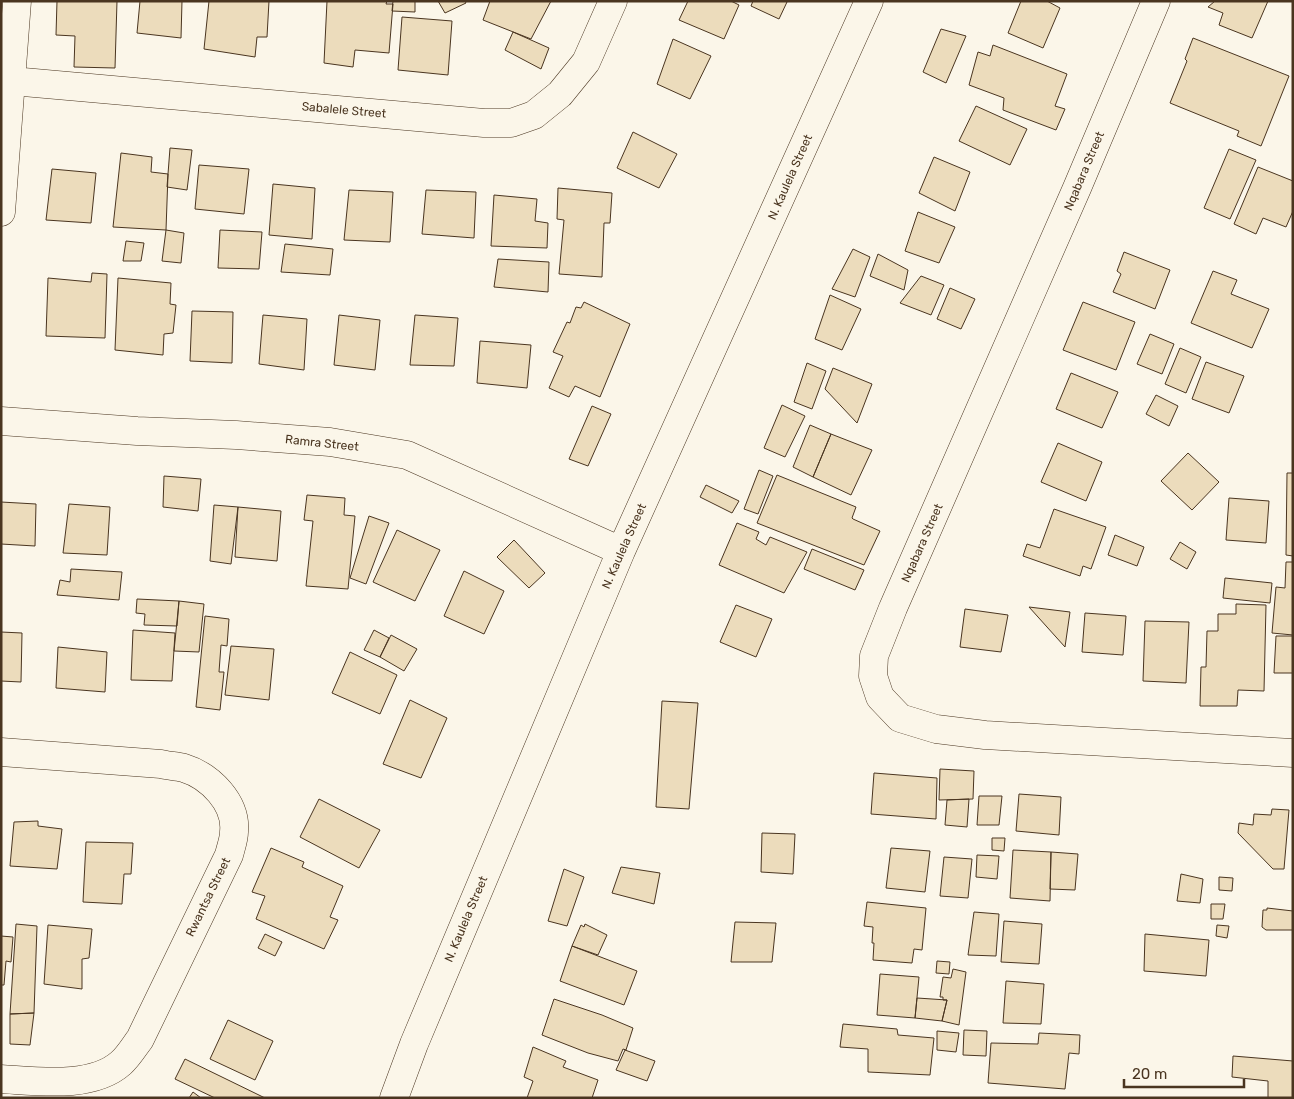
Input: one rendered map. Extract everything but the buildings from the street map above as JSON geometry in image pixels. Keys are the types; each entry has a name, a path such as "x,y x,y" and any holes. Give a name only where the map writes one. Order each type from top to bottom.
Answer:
{"street":[{"path":"1,212 17,1"},
{"name":"Sabalele Street","path":"12,81 484,123 511,123 534,115 560,94 586,62 613,1"},
{"name":"N. Kaulela Street","path":"394,1098 414,1044 621,551 869,1"},
{"name":"Nqabara Street","path":"1156,1 1077,188 887,624 874,656 873,676 880,697 900,718 936,729 985,735 1293,753"},
{"name":"Ramra Street","path":"1,421 137,431 236,434 330,442 407,455 621,551"},
{"name":"Rwantsa Street","path":"1,752 160,764 184,768 206,778 222,795 232,810 234,831 229,855 140,1039 120,1064 99,1075 65,1083 1,1079"}]}
